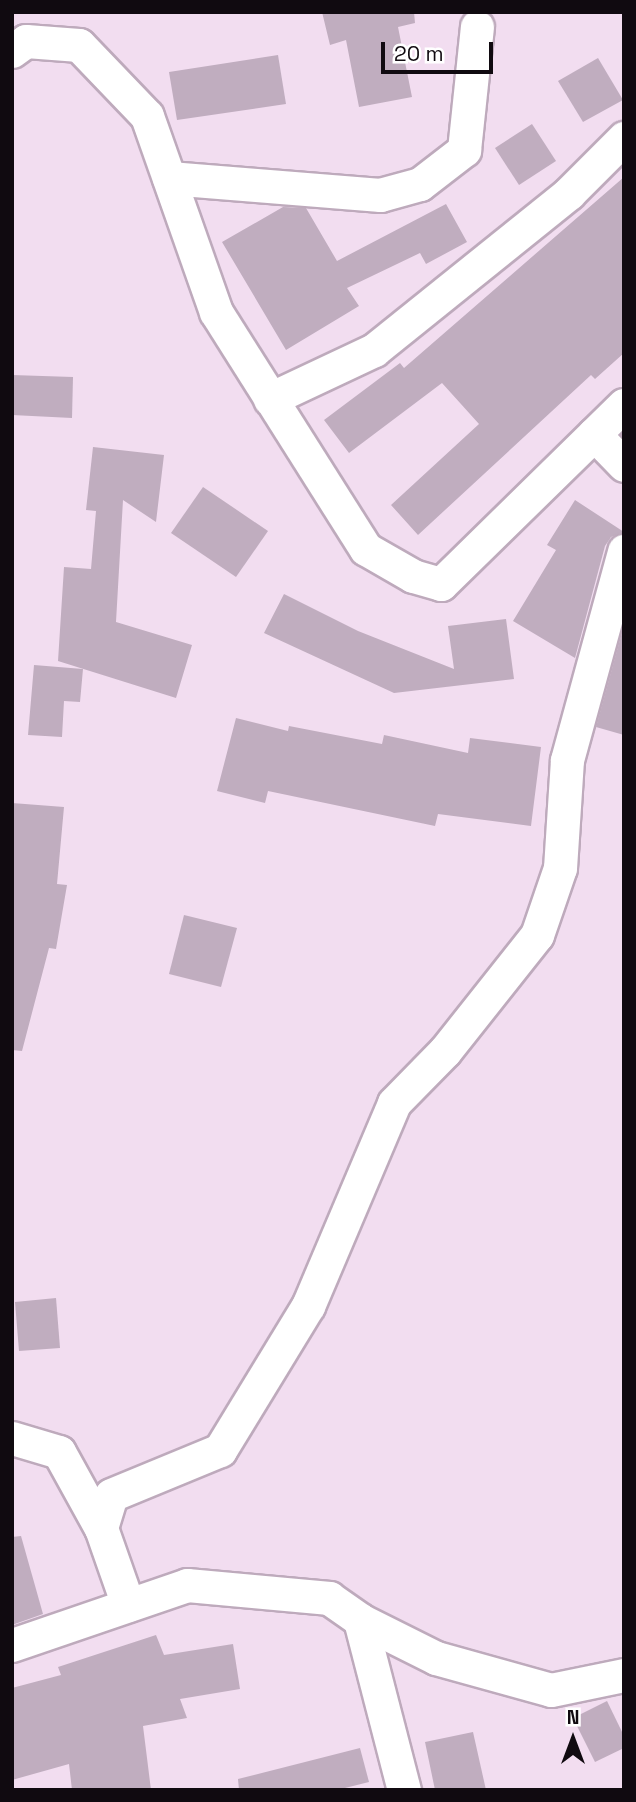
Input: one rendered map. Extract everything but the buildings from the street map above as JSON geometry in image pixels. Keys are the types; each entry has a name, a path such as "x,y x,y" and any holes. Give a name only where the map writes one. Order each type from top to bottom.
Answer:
{"street":[{"path":"169,178 380,195 420,184 464,150 477,27"},
{"path":"12,51 26,41 79,45 147,116 216,312 366,549 413,576 441,584 624,405"},
{"path":"270,399 374,350 569,193 624,138"},
{"path":"594,434 624,465"},
{"path":"101,1528 111,1495 220,1450 309,1306 394,1103 444,1051 537,934 560,868 567,760 624,551"},
{"path":"12,1438 59,1452 101,1528 128,1605"},
{"path":"12,1645 187,1585 329,1598 360,1620 436,1658 551,1690 624,1675"},
{"path":"360,1620 404,1790"}]}
